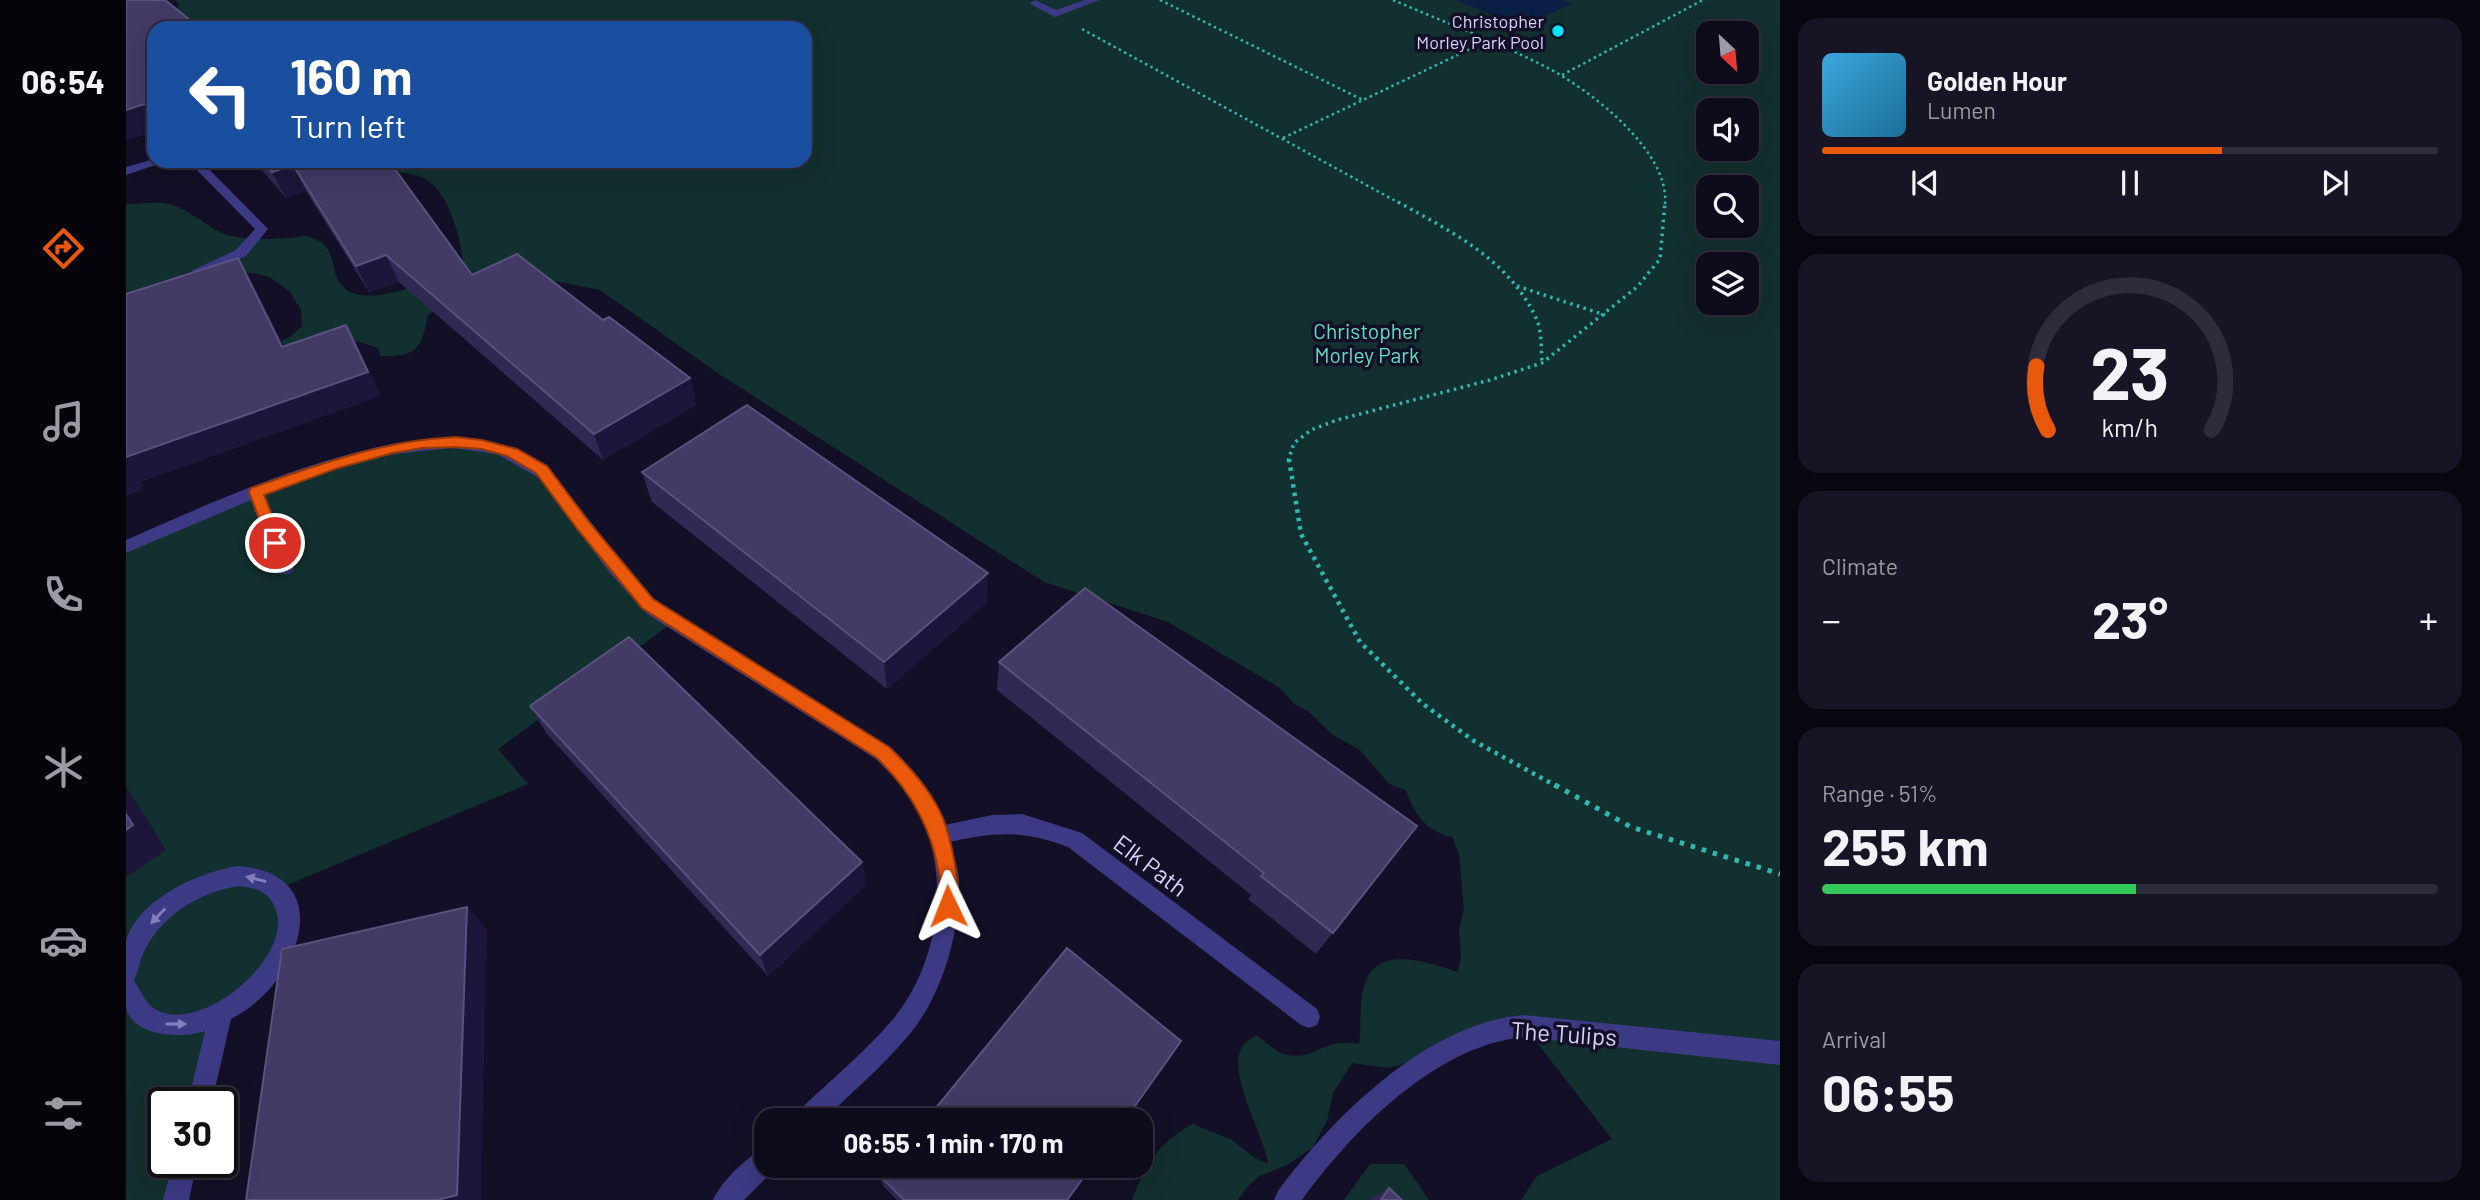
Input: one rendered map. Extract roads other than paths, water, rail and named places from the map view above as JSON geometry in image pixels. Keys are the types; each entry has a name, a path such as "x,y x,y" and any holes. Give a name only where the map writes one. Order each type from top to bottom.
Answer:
{"street":[{"path":"1042,0 1034,3 1055,14 1094,0"},
{"path":"126,171 147,165"},
{"path":"186,278 242,253 262,229 201,168"},
{"path":"126,547 256,492 393,448 422,443 482,444 512,453 541,470 648,603 883,753 905,774 931,812 948,876 948,906 939,957 927,984 902,1026 819,1108"},
{"path":"256,492 285,569"},
{"name":"Elk Path","path":"938,836 994,822 1025,823 1050,829 1076,840 1308,1017"},
{"path":"126,973 135,945 155,917 183,895 206,883 244,876 269,882 278,889 288,905 291,926 284,950 269,975 248,996 222,1013 189,1024 172,1026 158,1023 136,1010 126,988"},
{"path":"204,1087 222,1013"},
{"name":"The Tulips","path":"1287,1200 1347,1125 1386,1090 1417,1067 1497,1030 1524,1026 1780,1053"},
{"path":"726,1200 754,1172"},
{"path":"171,1198 179,1178"}],"water":[{"path":"1456,0 1563,0 1572,4 1521,27"}],"place":[{"name":"Christopher Morley Park Pool","path":"1558,31"}],"park label":[{"name":"Christopher Morley Park","path":"1367,342"}]}
